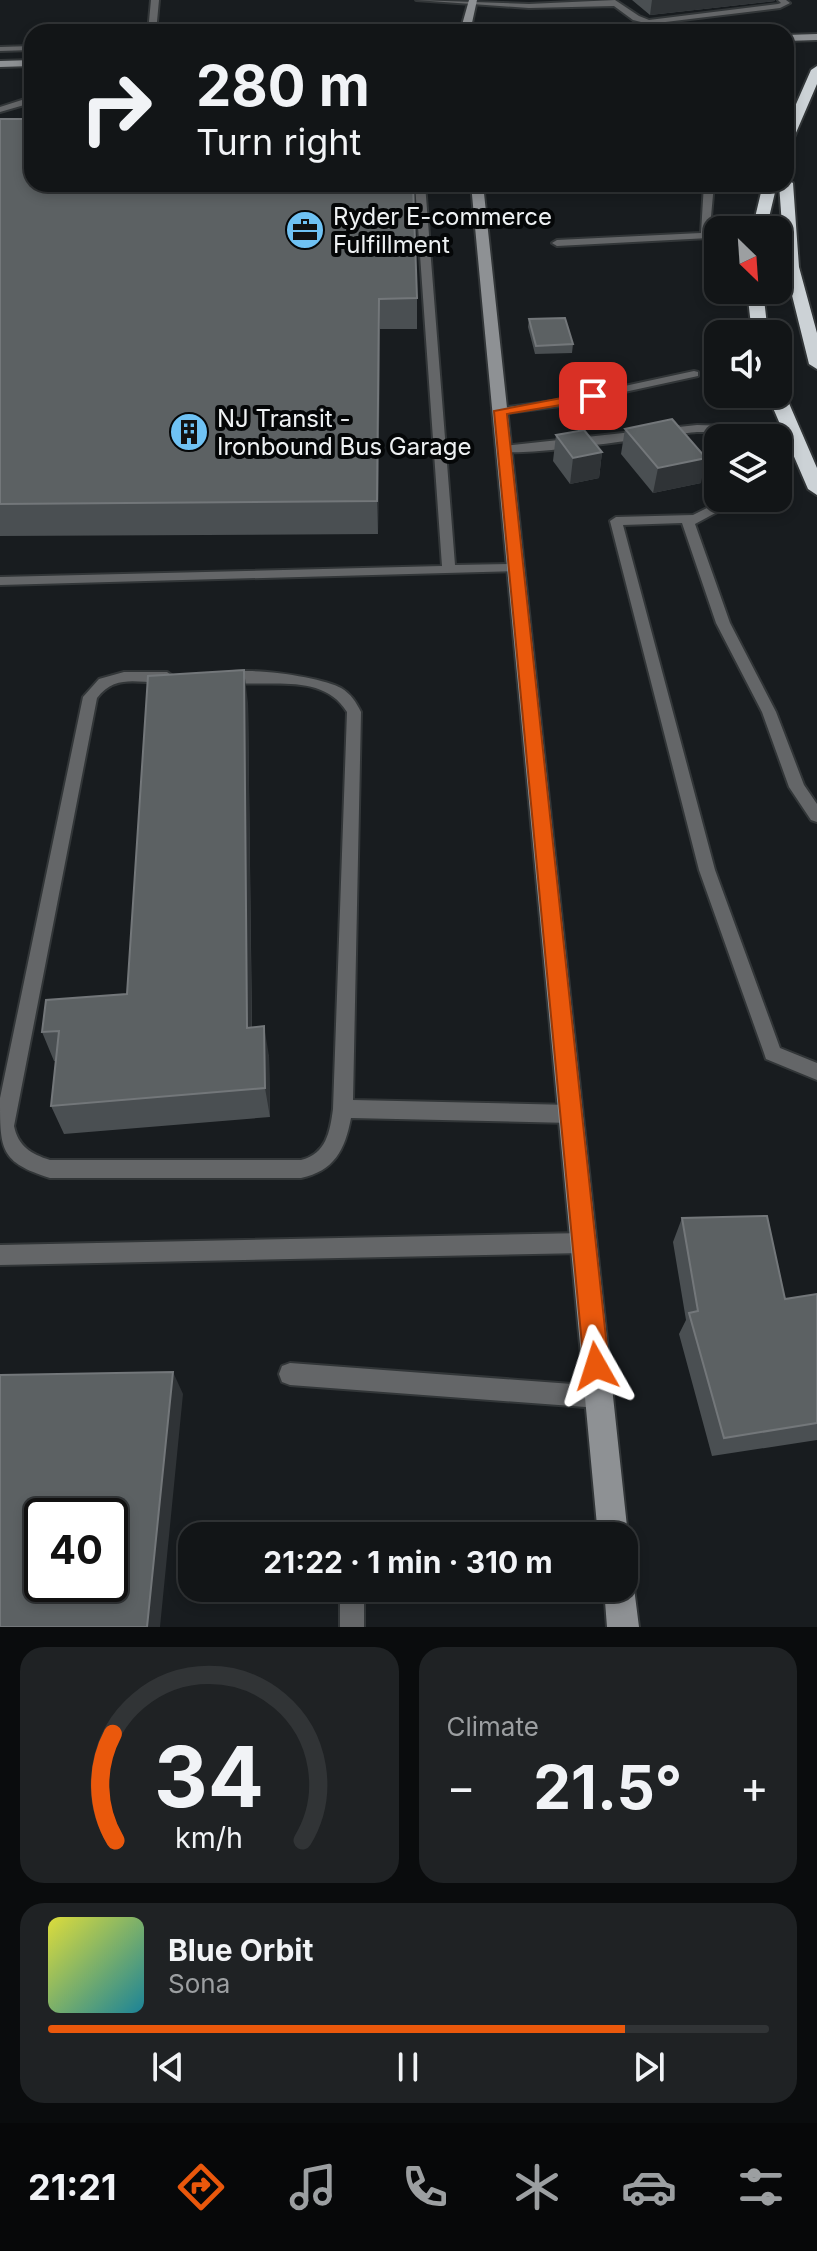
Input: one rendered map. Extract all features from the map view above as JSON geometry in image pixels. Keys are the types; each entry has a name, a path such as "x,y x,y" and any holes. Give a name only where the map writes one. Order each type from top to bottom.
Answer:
{"highway":[{"path":"794,123 817,70"},
{"path":"762,216 768,192"},
{"path":"787,192 794,278 817,364"},
{"path":"782,408 817,489"}],"street":[{"path":"467,24 473,1"},
{"path":"794,38 817,37"},
{"path":"0,64 24,63"},
{"path":"478,192 612,1522"},
{"path":"620,1602 623,1627"}],"lane":[{"path":"153,24 155,0"},
{"path":"421,0 537,5 613,2 636,18 649,22 780,6 786,3 782,0"},
{"path":"0,49 24,48"},
{"path":"0,110 24,102"},
{"path":"421,192 449,569"},
{"path":"557,243 706,236 709,192"},
{"path":"500,411 560,403 694,374"},
{"path":"504,450 556,447 678,427 704,428"},
{"path":"710,512 688,523 723,623 769,712 797,787 817,816"},
{"path":"697,519 616,521 707,870 773,1053 817,1072"},
{"path":"0,581 516,568"},
{"path":"115,678 270,678 328,686 343,694 354,712 343,1109 334,1149 313,1167 301,1169 50,1169 16,1155 6,1141 4,1126 90,697 103,682 115,678"},
{"path":"343,1109 571,1114"},
{"path":"0,1255 584,1243"},
{"path":"290,1374 599,1397"},
{"path":"352,1602 352,1627"}],"building":[{"name":"NJ Transit - Ironbound Bus Garage","path":"0,119 24,119 24,192 413,192 417,298 379,299 377,501 0,504"},
{"path":"565,318 573,344 536,346 529,319"},
{"path":"672,419 704,458 658,468 625,429"},
{"path":"584,430 602,452 573,458 556,435"},
{"path":"244,670 247,1028 264,1026 265,1088 51,1106 59,1031 42,1032 46,1000 127,994 148,676"},
{"path":"767,1216 785,1299 817,1294 817,1423 724,1438 689,1313 698,1311 682,1218"},
{"path":"173,1372 147,1627 0,1627 0,1375"}],"place":[{"name":"Ryder E-commerce Fulfillment","path":"305,230"},
{"name":"NJ Transit - Ironbound Bus Garage","path":"189,432"}],"route":[{"path":"593,396 500,411 596,1366"}]}
